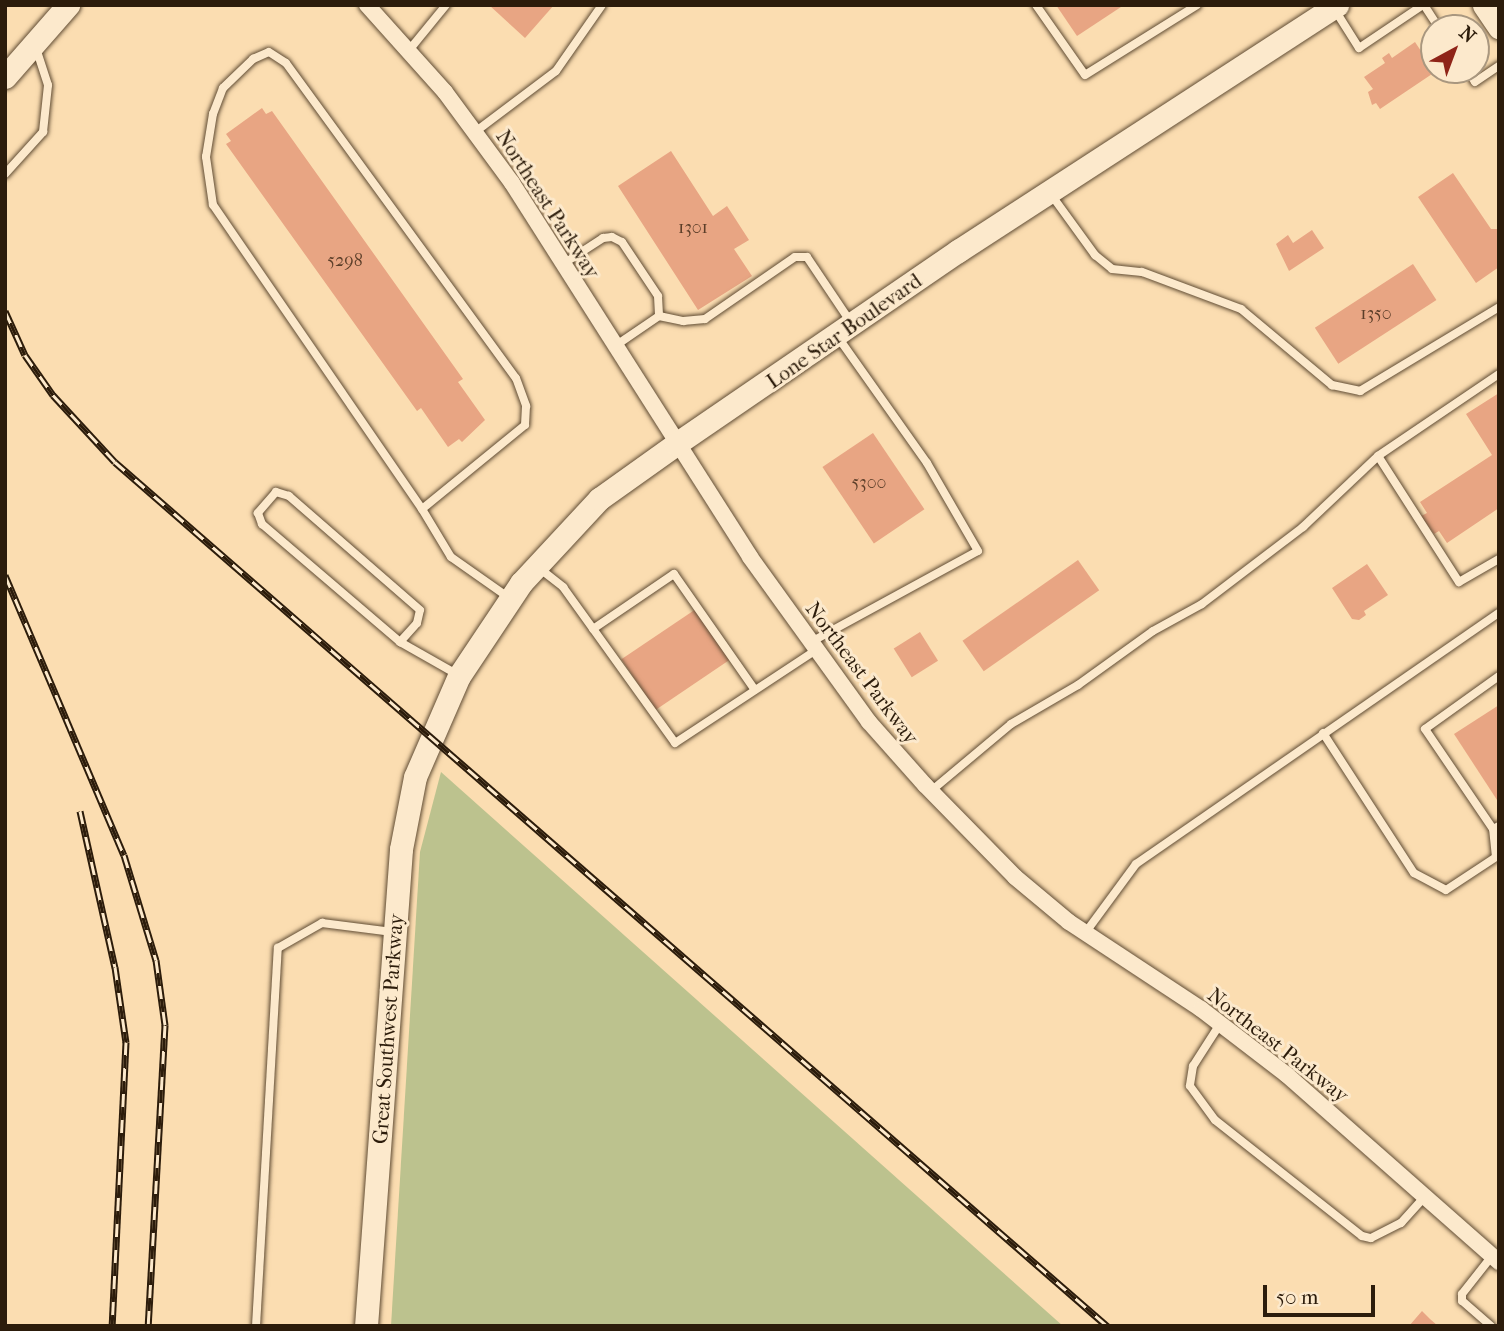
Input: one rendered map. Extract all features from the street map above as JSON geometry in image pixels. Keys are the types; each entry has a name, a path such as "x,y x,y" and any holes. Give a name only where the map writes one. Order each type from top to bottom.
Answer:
{"street":[{"path":"5,76 68,5"},
{"name":"Northeast Parkway","path":"367,5 410,49 475,132 563,264 676,444 869,723 1015,877 1086,932 1220,1024 1287,1075 1495,1259"},
{"path":"1484,5 1499,27"},
{"name":"Lone Star Boulevard","path":"432,737 459,676 511,598 536,566 599,499 845,330 1335,7"},
{"name":"Great Southwest Parkway","path":"366,1326 401,849 415,777 432,737"}],"lane":[{"path":"410,49 446,5"},
{"path":"475,132 556,71 602,5"},
{"path":"1036,5 1084,75 1197,5"},
{"path":"1335,7 1359,48 1423,5"},
{"path":"5,174 43,132 48,85 34,43"},
{"path":"422,509 514,437 525,425 526,406 516,378 286,63 269,52 253,60 223,88 213,114 206,157 213,205 422,509 451,557 511,598"},
{"path":"1050,193 1095,255 1112,269 1142,272 1241,309 1332,384 1360,391 1499,307"},
{"path":"563,264 603,238 622,242 657,296 659,316"},
{"path":"536,566 563,587 675,743 755,690 814,646 978,551 845,330 807,257 795,257 705,318 683,321 659,316 615,346"},
{"path":"931,791 1011,724 1078,685 1153,631 1202,604 1303,527 1378,456 1499,374"},
{"path":"1378,456 1459,582 1499,559"},
{"path":"400,642 417,623 420,610 289,496 276,492 258,513 262,524 400,642 459,676"},
{"path":"593,629 674,574 755,690"},
{"path":"1086,932 1136,864 1499,613"},
{"path":"1324,733 1414,873 1446,890 1496,857 1496,827 1425,729 1499,676"},
{"path":"256,1326 278,948 322,923 395,932"},
{"path":"1220,1024 1190,1075 1190,1086 1199,1104 1215,1120 1362,1236 1371,1238 1401,1223 1425,1196"},
{"path":"1491,1326 1462,1301 1495,1259"}],"green space":[{"path":"441,772 1063,1326 391,1326 420,852"}],"building":[{"path":"489,5 554,5 525,38"},
{"path":"1056,5 1124,5 1077,36"},
{"path":"1415,42 1420,50 1420,82 1380,109 1376,103 1372,105 1368,92 1373,89 1364,77 1385,63 1382,58 1389,53 1392,58"},
{"path":"262,108 266,114 272,111 463,379 458,382 485,420 462,442 459,439 448,447 421,408 417,411 226,144 231,141 226,134"},
{"path":"671,151 713,216 727,206 749,240 734,249 752,276 698,310 618,186"},
{"path":"1453,173 1491,229 1499,229 1499,267 1476,283 1418,197"},
{"path":"1312,230 1324,248 1289,271 1276,244 1288,235 1293,243"},
{"path":"1413,264 1436,300 1338,364 1315,328"},
{"path":"1499,393 1499,508 1447,543 1439,531 1434,534 1421,516 1427,513 1420,502 1492,455 1466,414"},
{"path":"873,433 924,509 874,543 822,467"},
{"path":"1078,560 1099,590 984,671 962,641"},
{"path":"1367,564 1388,595 1364,611 1366,615 1359,620 1352,619 1332,588"},
{"path":"696,609 730,660 655,710 621,659"},
{"path":"920,632 938,661 912,677 894,648"},
{"path":"1499,705 1499,803 1454,734"},
{"path":"1422,1311 1430,1319 1438,1326 1409,1326"}],"railway":[{"path":"5,311 25,355 53,395 115,462 1107,1326"},
{"path":"5,575 124,855 156,960 165,1025 148,1326"},
{"path":"80,811 115,967 126,1042 112,1326"}]}
